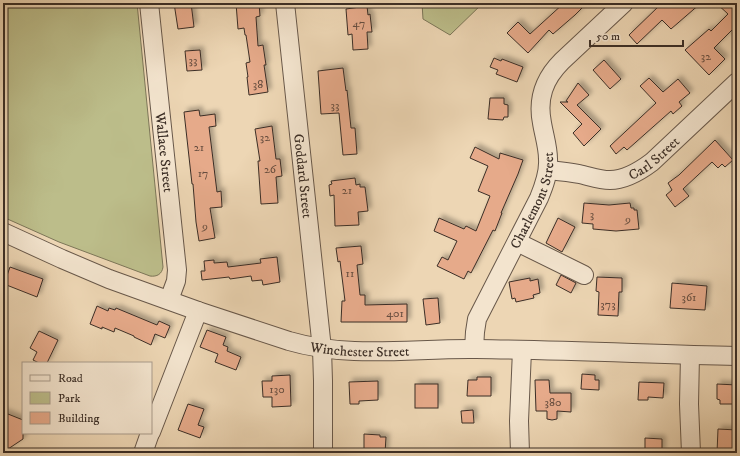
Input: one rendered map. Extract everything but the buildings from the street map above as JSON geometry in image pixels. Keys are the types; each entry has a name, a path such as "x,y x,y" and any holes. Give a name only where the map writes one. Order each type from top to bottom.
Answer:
{"street":[{"name":"Wallace Street","path":"149,3 177,266 176,281 169,300"},
{"name":"Goddard Street","path":"285,3 322,349 324,381 323,453"},
{"name":"Charlemont Street","path":"474,349 475,327 478,319 543,189 548,170 548,150 540,110 541,99 548,78 554,68 624,3"},
{"name":"Carl Street","path":"548,170 609,180 633,174 652,162 737,82"},
{"name":"Winchester Street","path":"3,232 86,269 134,288 289,341 322,349 382,352 474,349 737,356"},
{"path":"517,242 584,275"},
{"path":"152,429 198,311"},
{"path":"520,453 519,421 522,350"},
{"path":"690,355 689,404 691,453"},
{"path":"143,453 150,434"}],"green space":[{"path":"3,3 137,3 163,267 162,272 159,274 150,276 59,242 3,217"},
{"path":"422,3 483,3 450,35 423,19"}]}
